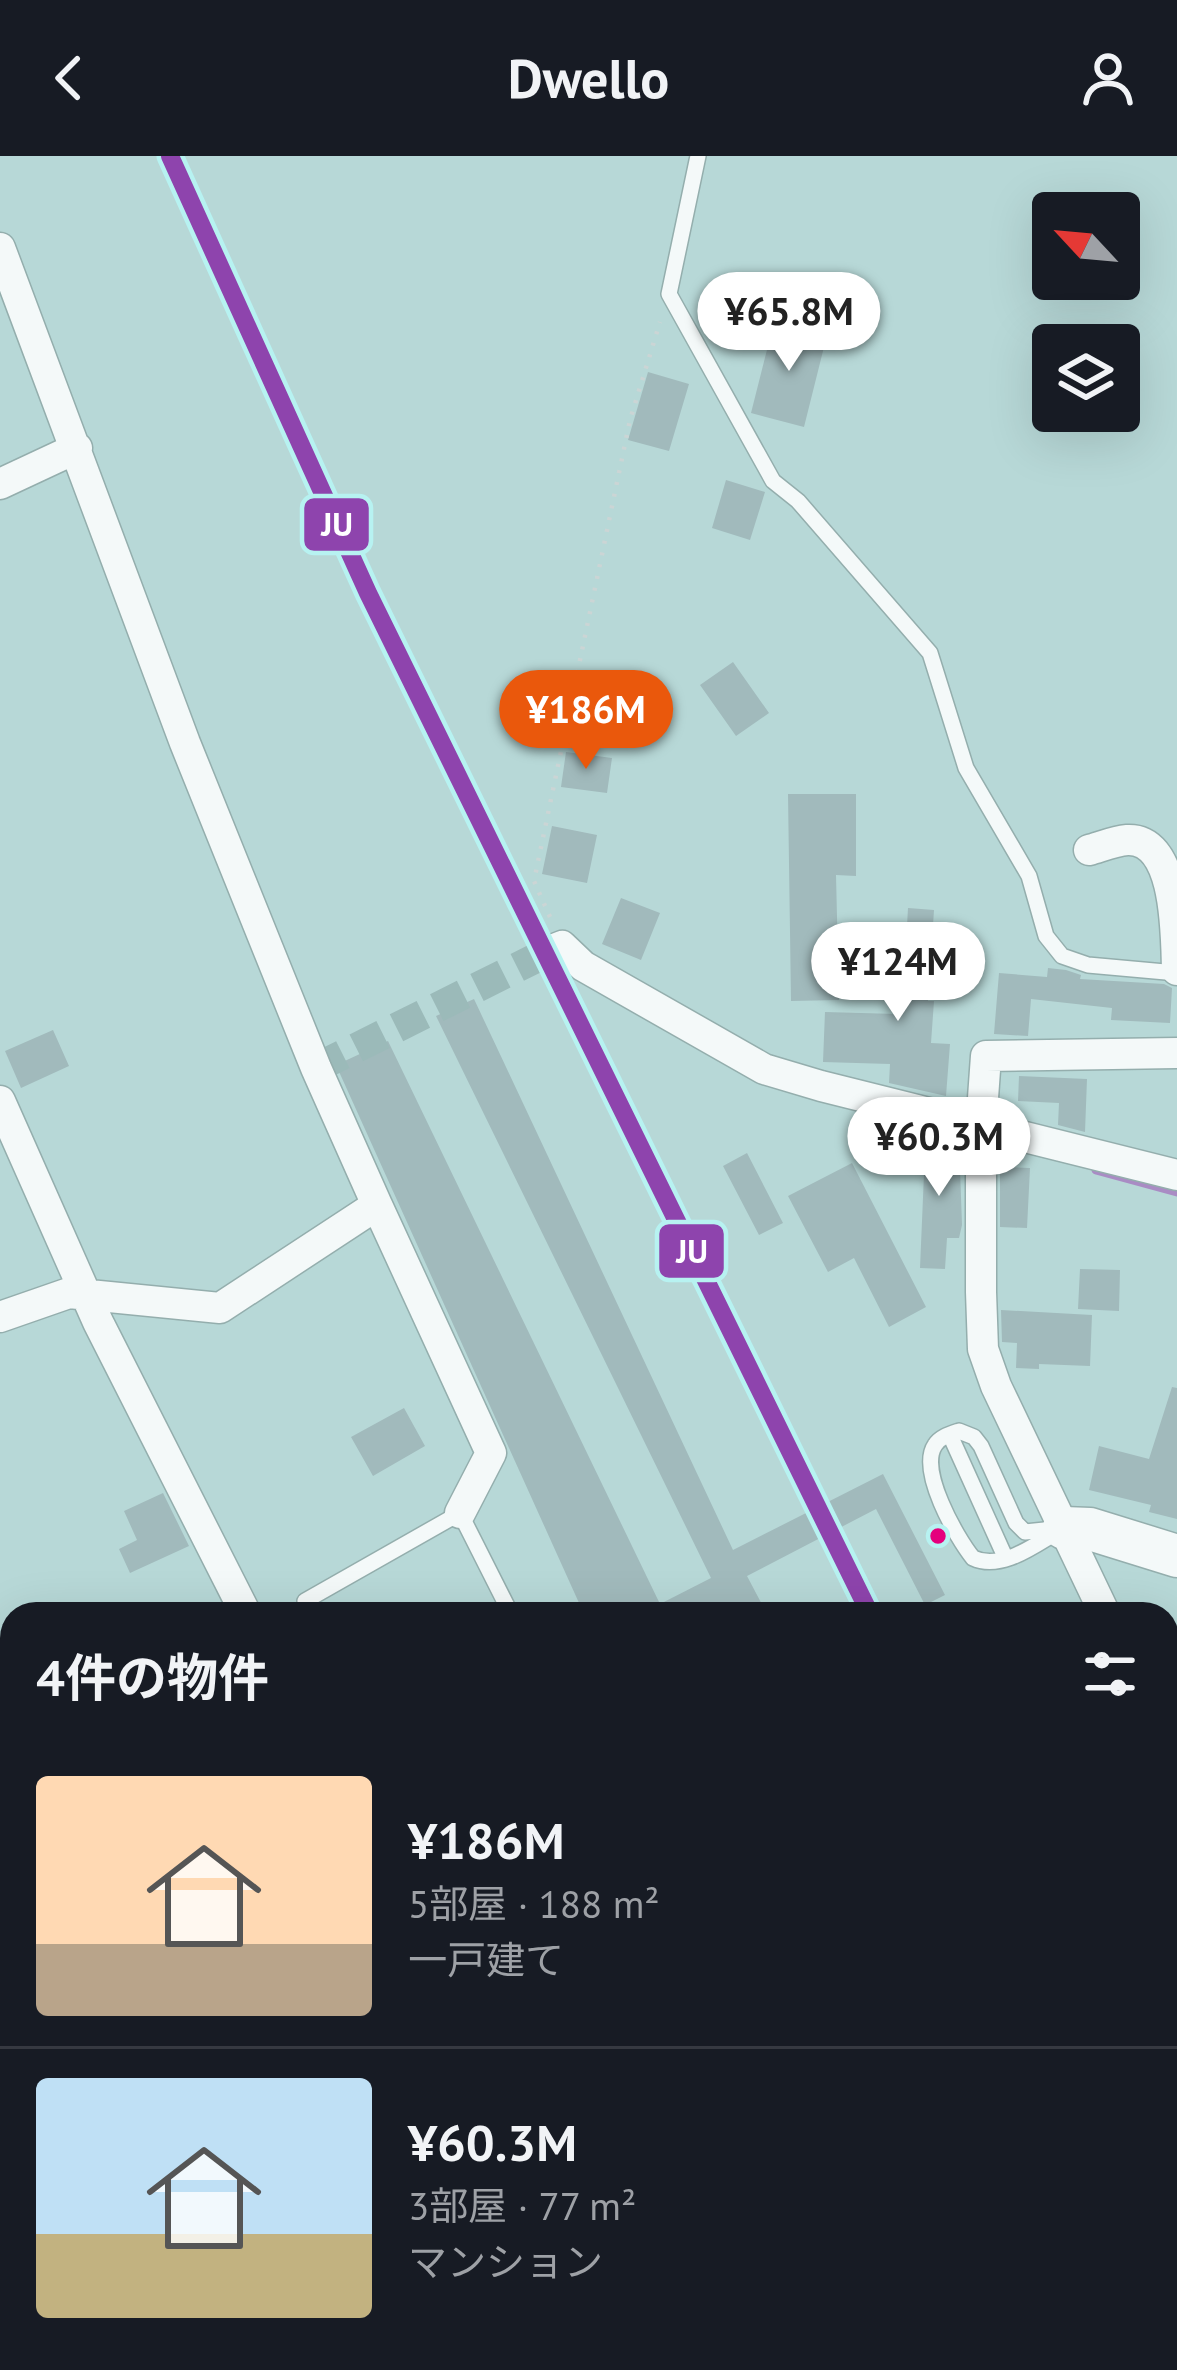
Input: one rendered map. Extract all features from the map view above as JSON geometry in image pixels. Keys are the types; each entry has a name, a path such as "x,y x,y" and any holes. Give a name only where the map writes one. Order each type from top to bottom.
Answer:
{"main road":[{"path":"1064,1528 1090,1529 1177,1556"}],"street":[{"path":"0,248 184,742 316,1068 491,1453 460,1513"},
{"path":"0,484 77,448"},
{"path":"1089,850 1130,839 1155,850 1175,878 1177,972"},
{"path":"557,948 764,1069 1177,1175"},
{"path":"1099,1602 983,1349 981,1126 986,1056 1177,1053"},
{"path":"0,1101 87,1296 240,1602"},
{"path":"0,1317 69,1293 220,1308 377,1205"}],"lane":[{"path":"698,156 669,294 773,481 798,501 929,653 966,768 1029,876 1046,936 1062,956 1088,965 1177,972"},
{"path":"965,1431 981,1446 1016,1523 1025,1532 1064,1528 1006,1559 993,1563 974,1558 932,1479 929,1458 940,1439 965,1431"},
{"path":"950,1435 1006,1559"},
{"path":"305,1602 460,1513 505,1602"}],"path":[{"path":"557,948 534,881 625,441 669,294"}],"building":[{"path":"774,322 827,335 804,427 751,413"},
{"path":"648,372 689,384 669,451 628,440"},
{"path":"726,480 765,492 750,540 712,528"},
{"path":"733,662 769,713 736,736 700,685"},
{"path":"566,752 612,758 607,793 561,787"},
{"path":"788,794 856,794 856,876 836,875 839,1000 791,1001"},
{"path":"552,826 597,835 587,883 542,874"},
{"path":"621,898 660,913 641,960 602,944"},
{"path":"908,908 934,910 928,1001 934,1001 931,1043 950,1044 946,1096 889,1083 890,1064 823,1062 825,1012 897,1014 898,999 903,999"},
{"path":"1048,968 1081,975 1080,979 1164,984 1172,988 1170,1023 1111,1020 1112,1008 1031,999 1028,1036 994,1034 999,973 1047,977"},
{"path":"474,999 733,1550 883,1474 945,1595 923,1602 876,1509 747,1576 761,1602 664,1602 711,1578 436,1016"},
{"path":"53,1030 69,1066 21,1088 5,1051"},
{"path":"388,1041 659,1602 579,1602 336,1065"},
{"path":"1019,1076 1087,1079 1085,1132 1058,1125 1059,1103 1018,1101"},
{"path":"919,1136 959,1141 962,1225 959,1238 947,1238 945,1269 920,1268 924,1174 918,1174"},
{"path":"747,1153 783,1223 759,1235 723,1166"},
{"path":"852,1163 926,1307 889,1327 854,1258 828,1272 788,1196"},
{"path":"1000,1167 1030,1168 1027,1228 1000,1227"},
{"path":"1080,1269 1120,1270 1119,1311 1078,1309"},
{"path":"1001,1310 1092,1315 1090,1366 1016,1368 1017,1343 1002,1342"},
{"path":"1172,1387 1177,1388 1177,1519 1149,1512 1151,1505 1089,1490 1099,1446 1149,1459"},
{"path":"404,1408 425,1446 373,1476 351,1437"},
{"path":"163,1493 189,1546 130,1573 119,1549 137,1540 124,1511"}],"waterway":[{"path":"1096,1170 1177,1192"}],"tunnel":[{"path":"316,1068 552,950"}],"transit line":[{"name":"JU","path":"170,156 368,593 864,1602"}]}
